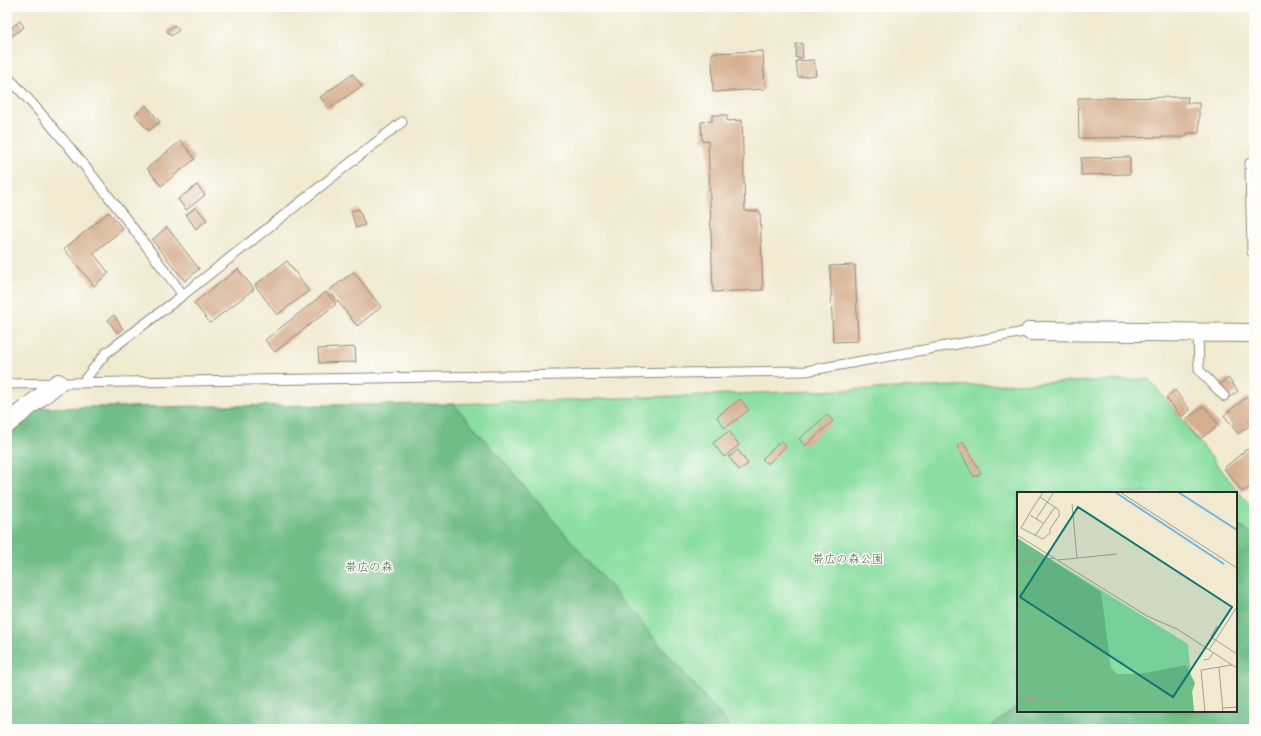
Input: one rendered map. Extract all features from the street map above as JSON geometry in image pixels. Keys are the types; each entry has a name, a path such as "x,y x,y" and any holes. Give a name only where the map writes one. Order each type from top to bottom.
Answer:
{"street":[{"path":"1030,331 1254,333"},
{"path":"7,424 58,383"}],"lane":[{"path":"7,76 32,103 123,213 183,294"},
{"path":"82,383 106,353 402,122"},
{"path":"1250,163 1252,252 1254,252"},
{"path":"7,384 806,371 1030,331"},
{"path":"1198,332 1199,370 1224,396"}],"green space":[{"name":"帯広の森公園","path":"1149,379 1254,511 1254,729 7,729 7,408 454,404"},
{"name":"帯広の森","path":"454,404 732,729 7,729 7,408"},
{"path":"1237,524 1254,536 1254,729 989,729 1017,706 1017,712 1237,712"}],"building":[{"path":"20,21 24,27 7,40 7,31"},
{"path":"174,25 179,30 171,36 167,31"},
{"path":"802,43 803,58 796,58 796,44"},
{"path":"763,51 765,89 713,92 712,53"},
{"path":"814,60 816,75 798,77 796,61"},
{"path":"353,74 362,86 329,109 320,97"},
{"path":"1188,97 1187,103 1199,103 1199,133 1187,133 1187,137 1079,138 1078,98"},
{"path":"146,105 160,122 149,131 135,115"},
{"path":"712,115 727,115 727,121 742,120 745,211 760,211 763,290 713,292 708,141 702,141 701,122 712,121"},
{"path":"181,141 195,159 161,186 147,168"},
{"path":"1130,157 1130,174 1081,175 1081,158"},
{"path":"197,185 205,195 186,210 178,199"},
{"path":"196,207 207,220 196,229 186,215"},
{"path":"359,209 365,225 356,228 351,211"},
{"path":"109,212 123,229 93,253 109,273 94,286 64,249"},
{"path":"167,227 199,269 185,281 152,240"},
{"path":"287,261 309,291 277,315 255,285"},
{"path":"855,265 858,341 833,342 830,266"},
{"path":"238,269 254,289 210,323 194,303"},
{"path":"354,272 381,307 357,326 329,290"},
{"path":"326,292 336,304 275,352 265,340"},
{"path":"114,315 123,329 117,333 108,320"},
{"path":"355,347 356,362 319,363 318,349"},
{"path":"1228,378 1238,391 1223,402 1213,390"},
{"path":"1175,390 1190,410 1181,417 1166,398"},
{"path":"1247,397 1254,406 1254,416 1248,421 1251,425 1238,434 1224,415"},
{"path":"740,399 749,410 725,428 717,417"},
{"path":"1204,406 1219,425 1200,439 1185,420"},
{"path":"827,415 833,421 805,446 799,439"},
{"path":"729,431 739,445 724,457 713,443"},
{"path":"781,441 786,446 768,464 762,459"},
{"path":"963,442 981,473 974,477 957,446"},
{"path":"1247,449 1254,458 1254,484 1242,492 1224,468"},
{"path":"738,450 748,464 739,470 729,457"}]}
